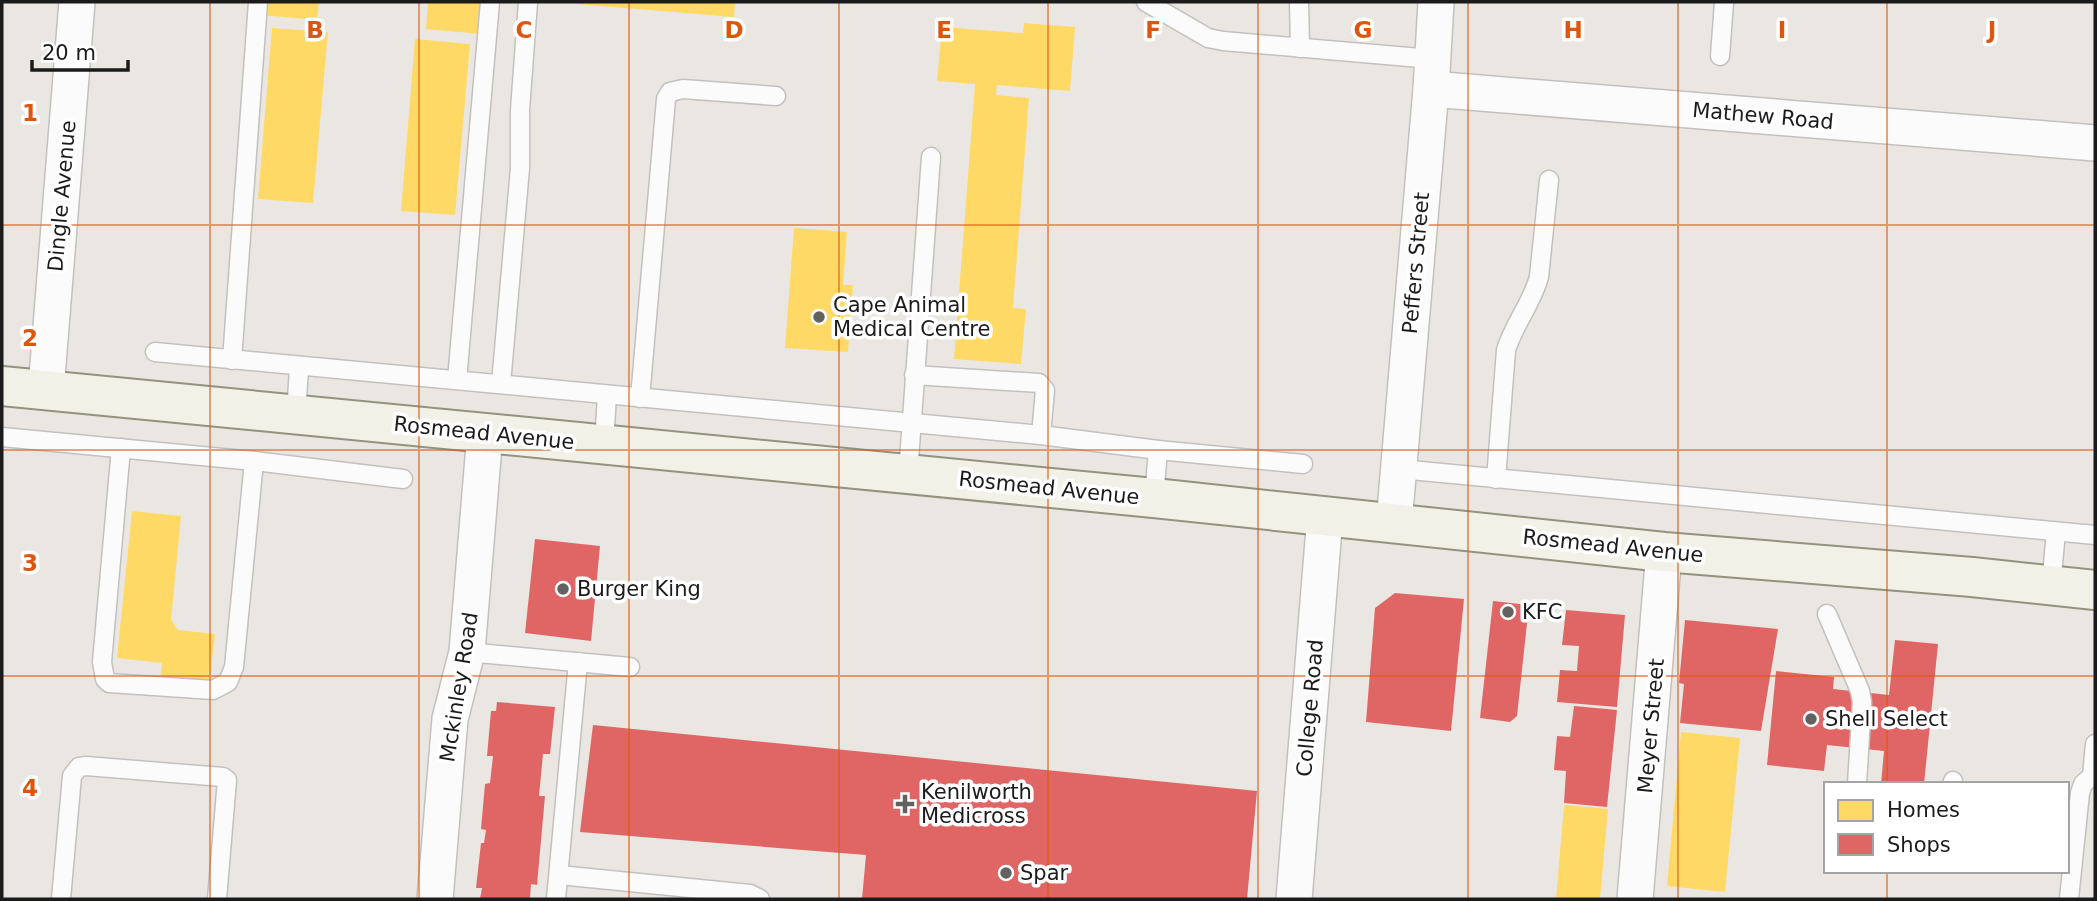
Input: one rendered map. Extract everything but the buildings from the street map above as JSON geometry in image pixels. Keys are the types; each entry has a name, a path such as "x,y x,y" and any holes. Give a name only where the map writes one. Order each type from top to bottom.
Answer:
{"main road":[{"name":"Rosmead Avenue","path":"2,386 1154,498 1664,552 2095,590"}],"street":[{"name":"Dingle Avenue","path":"46,389 77,2"},
{"name":"Peffers Street","path":"1394,523 1436,2"},
{"name":"Mathew Road","path":"1431,74 2095,143"},
{"name":"Mckinley Road","path":"435,899 450,719 467,652 485,433"},
{"name":"College Road","path":"1294,899 1325,516"},
{"name":"Meyer Street","path":"1635,899 1664,552"}],"lane":[{"path":"232,360 258,2"},
{"path":"457,380 490,2"},
{"path":"501,384 520,168 520,110 528,2"},
{"path":"1146,2 1208,38 1300,48 1431,74"},
{"path":"1299,2 1300,48"},
{"path":"1720,56 1724,2"},
{"path":"640,398 666,99 670,93 682,89 776,96"},
{"path":"908,474 931,157"},
{"path":"1496,479 1506,350 1510,335 1536,291 1549,180"},
{"path":"155,352 299,368 457,380 1041,435 1303,464"},
{"path":"296,415 299,368"},
{"path":"914,375 1039,383 1045,390 1041,435"},
{"path":"604,444 607,395"},
{"path":"2,437 254,461 403,479"},
{"path":"121,448 102,662 105,680 109,683 213,690 228,682 234,667 254,461"},
{"path":"1154,498 1158,450"},
{"path":"1400,469 2095,535"},
{"path":"2052,586 2056,532"},
{"path":"1827,614 1860,691 1862,702 1857,782"},
{"path":"467,652 630,667"},
{"path":"556,899 578,662"},
{"path":"2070,899 2080,793 2083,784 2094,776 2095,744"},
{"path":"61,899 72,776 79,767 86,766 223,777 227,780 217,899"},
{"path":"559,875 750,894 760,899"}],"place":[{"name":"Cape Animal Medical Centre","path":"819,317"},
{"name":"Burger King","path":"563,589"},
{"name":"KFC","path":"1508,612"},
{"name":"Shell Select","path":"1811,719"},
{"name":"Kenilworth Medicross","path":"905,804"},
{"name":"Spar","path":"1006,873"}]}
